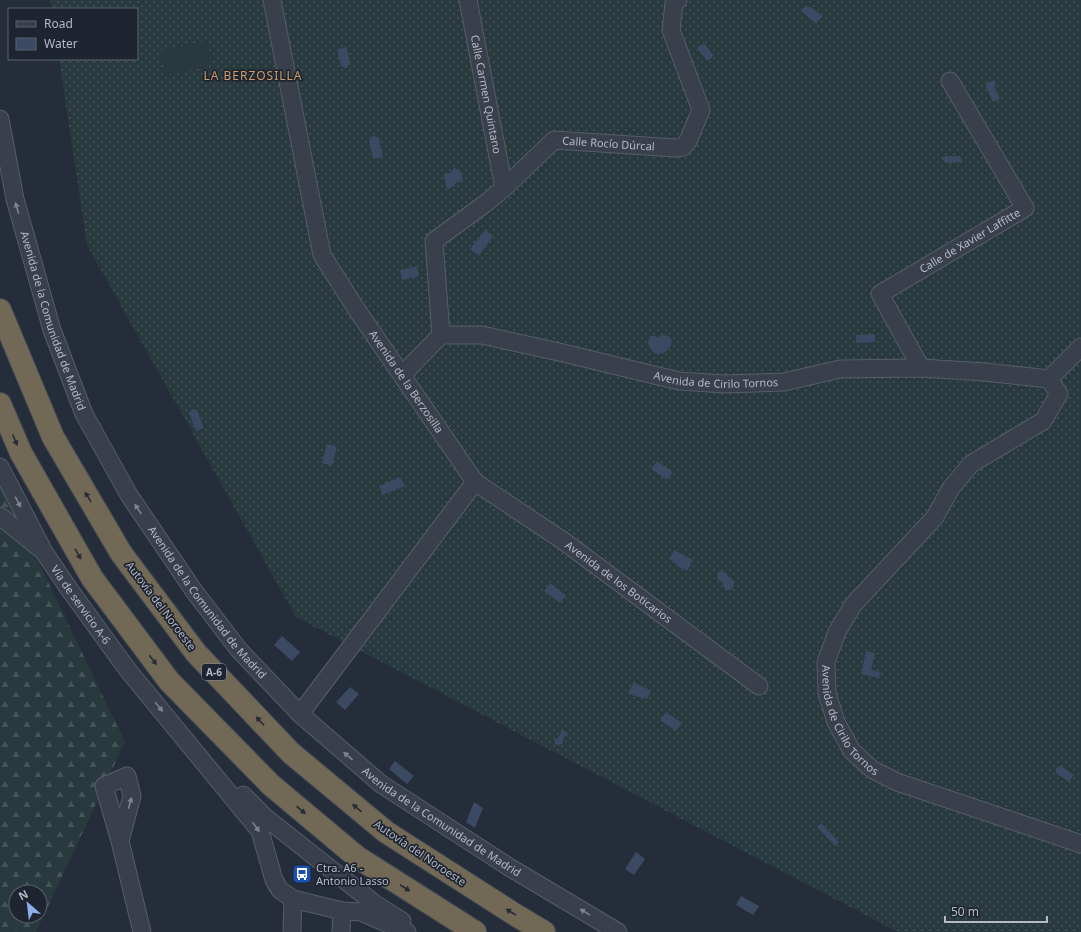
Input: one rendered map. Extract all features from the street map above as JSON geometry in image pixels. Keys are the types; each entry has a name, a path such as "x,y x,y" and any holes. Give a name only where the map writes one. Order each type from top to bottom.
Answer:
{"highway":[{"name":"Autovía del Noroeste","path":"0,310 53,437 121,553 196,653 291,753 386,832 544,932"},
{"path":"0,404 21,453 92,578 169,681 271,785 357,857 475,932"}],"street":[{"name":"Avenida de la Berzosilla","path":"272,0 322,255 355,307 475,482"},
{"name":"Calle Carmen Quintano","path":"468,0 504,188"},
{"name":"Calle Rocío Dúrcal","path":"441,335 434,241 504,188 554,140 676,148 683,147 688,141 701,110 671,30 674,3 678,0"},
{"name":"Calle de Xavier Laffitte","path":"921,368 880,294 1025,208 950,80"},
{"name":"Avenida de la Comunidad de Madrid","path":"0,119 15,199 50,323 84,414 128,495 194,592 239,650 300,714 381,784 509,868 618,932"},
{"path":"402,375 441,335"},
{"name":"Avenida de Cirilo Tornos","path":"441,335 482,335 679,381 725,384 784,382 840,369 921,368 985,372 1049,379 1059,394 1043,421 971,464 951,488 935,517 854,604 837,632 826,662 827,693 836,722 852,751 873,770 897,782 1081,844"},
{"path":"1049,379 1081,347"},
{"name":"Vía de servicio A-6","path":"0,467 44,552 127,669 178,732"},
{"path":"300,714 475,482"},
{"name":"Avenida de los Boticarios","path":"475,482 562,540 759,686"},
{"path":"0,516 44,552"},
{"path":"178,732 260,831 274,880 280,890 293,899 342,911 361,912 407,932"},
{"path":"178,732 266,818 375,904 418,932"},
{"path":"120,841 142,932"},
{"path":"292,932 293,899"},
{"path":"341,932 342,911"}],"green space":[{"path":"50,0 1081,0 1081,932 898,932 296,617 87,245 59,60 138,60 138,8 52,8"},
{"path":"207,41 212,65 165,75 160,51"},
{"path":"0,482 125,742 48,906 48,884 8,884 8,924 40,924 36,932 0,932"}],"water":[{"path":"805,6 812,8 823,16 816,24 801,11"},
{"path":"704,43 714,56 707,61 697,48"},
{"path":"347,47 350,65 348,65 347,68 344,68 343,66 341,67 337,49"},
{"path":"994,80 996,85 994,86 1000,99 993,102 985,84"},
{"path":"372,136 379,138 383,157 373,159 369,140"},
{"path":"946,156 960,156 963,163 954,162 951,164 944,162 942,158"},
{"path":"455,168 461,172 463,181 456,183 448,189 446,187 444,175 451,172"},
{"path":"485,230 493,236 479,256 470,249"},
{"path":"417,266 419,276 402,280 400,270"},
{"path":"875,334 875,342 856,343 856,335"},
{"path":"662,335 669,336 671,344 669,349 665,352 660,354 655,353 648,345 649,338 650,336 655,336 657,338"},
{"path":"192,409 197,410 204,428 196,431 189,413"},
{"path":"327,444 337,447 332,466 322,463"},
{"path":"657,461 673,472 667,480 651,469"},
{"path":"400,477 405,486 383,495 379,486"},
{"path":"674,550 693,560 687,571 677,566 669,559"},
{"path":"720,571 724,572 734,581 734,586 731,589 725,589 722,582 717,579 717,574"},
{"path":"550,583 566,595 560,603 544,591"},
{"path":"282,636 300,652 292,661 274,645"},
{"path":"866,651 875,653 871,670 881,672 879,678 861,674"},
{"path":"634,682 651,691 647,699 628,693"},
{"path":"350,687 359,694 345,710 336,702"},
{"path":"666,712 682,723 676,731 660,720"},
{"path":"562,730 569,735 564,737 562,744 557,745 555,744 554,740 558,738"},
{"path":"395,761 414,776 407,784 389,769"},
{"path":"1060,766 1074,775 1069,782 1056,773 1056,768"},
{"path":"474,802 483,808 475,828 466,822"},
{"path":"821,823 839,842 835,846 817,827"},
{"path":"636,852 645,859 634,875 625,869"},
{"path":"741,896 759,906 753,915 736,905"}],"place":[{"name":"Ctra. A6 - Antonio Lasso","path":"302,874"}],"district":[{"name":"LA BERZOSILLA","path":"253,76"}]}
